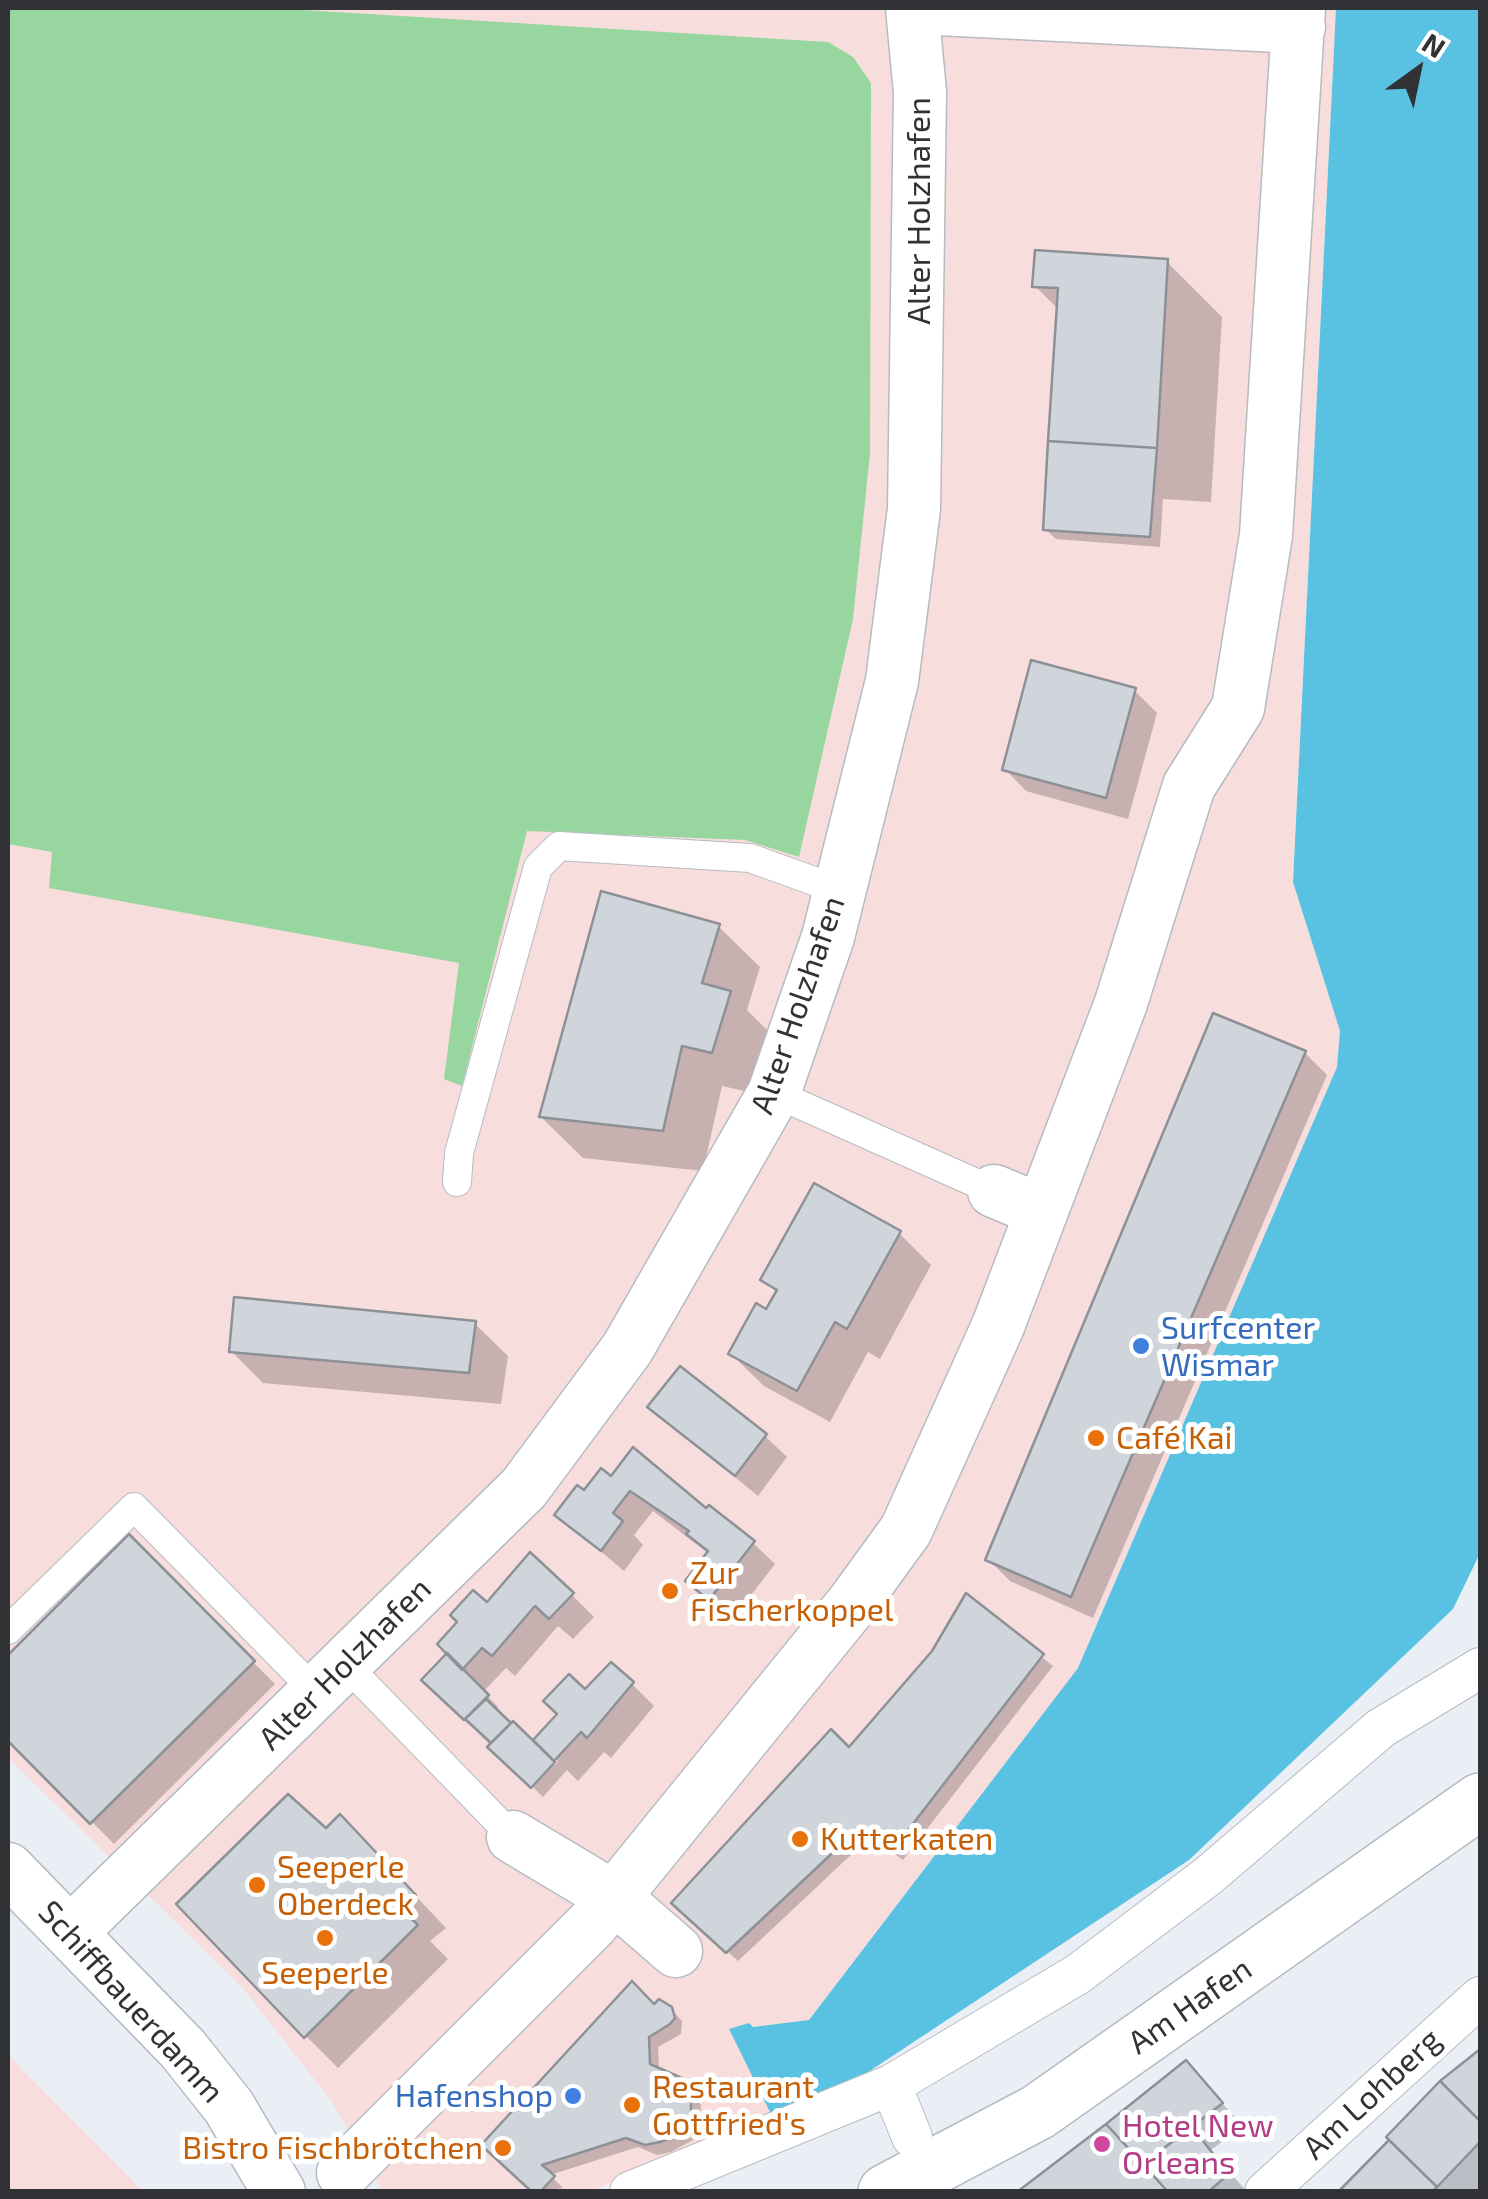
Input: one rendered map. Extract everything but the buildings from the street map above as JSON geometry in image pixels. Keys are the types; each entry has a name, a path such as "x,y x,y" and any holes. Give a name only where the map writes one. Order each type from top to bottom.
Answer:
{"street":[{"path":"343,2173 615,1898 854,1603 906,1530 998,1326 1042,1211 1121,1002 1190,786 1238,708 1266,535 1299,17 916,8"},
{"name":"Alter Holzhafen","path":"72,1932 524,1488 627,1349 774,1094 828,937 892,681 914,509 920,92 916,8"},
{"path":"994,1191 1042,1211"},
{"path":"630,2192 892,2085 1078,1974 1208,1876 1381,1728 1480,1668"},
{"name":"Am Hafen","path":"886,2192 1038,2112 1480,1800"},
{"path":"513,1837 615,1898 676,1952"},
{"name":"Schiffbauerdamm","path":"8,1869 183,2049 229,2108 279,2192"},
{"name":"Am Lohberg","path":"1266,2192 1480,1997"},
{"path":"892,2085 912,2137"}],"lane":[{"path":"456,1182 459,1153 538,867 559,846 750,858 839,890"},
{"path":"774,1094 994,1191"},
{"path":"8,1630 134,1507 513,1837"}],"shaded area":[{"path":"8,8 1336,8 1293,882 1340,1031 1337,1067 1078,1668 809,2020 753,2027 772,2116 591,2191 382,2191 332,2102 242,1987 8,1758"},
{"path":"8,2055 143,2191 8,2191"}],"green space":[{"path":"8,8 270,8 828,42 853,57 871,83 870,453 853,619 799,857 745,840 527,831 462,1086 444,1079 459,963 49,888 52,852 8,844"}],"water":[{"path":"1336,8 1480,8 1480,1553 1453,1609 1189,1860 844,2088 772,2116 729,2029 749,2023 753,2027 809,2020 1078,1668 1337,1067 1340,1031 1293,882"}],"place":[{"name":"Surfcenter Wismar","path":"1141,1346"},
{"name":"Café Kai","path":"1096,1438"},
{"name":"Zur Fischerkoppel","path":"670,1591"},
{"name":"Kutterkaten","path":"800,1839"},
{"name":"Seeperle Oberdeck","path":"257,1885"},
{"name":"Seeperle","path":"325,1938"},
{"name":"Hafenshop","path":"573,2096"},
{"name":"Restaurant Gottfried's","path":"632,2105"},
{"name":"Hotel New Orleans","path":"1102,2144"},
{"name":"Bistro Fischbrötchen","path":"503,2148"}]}
